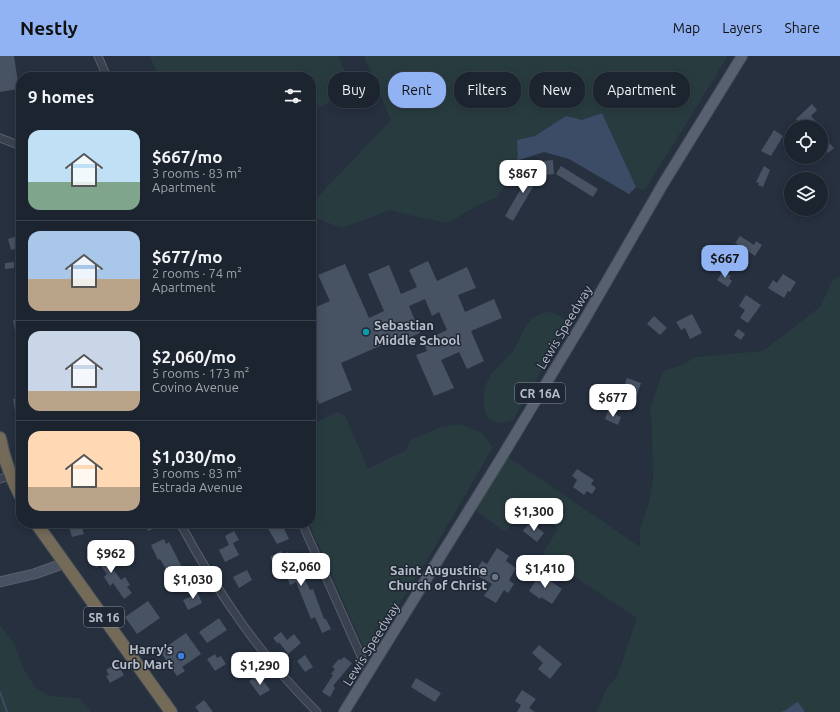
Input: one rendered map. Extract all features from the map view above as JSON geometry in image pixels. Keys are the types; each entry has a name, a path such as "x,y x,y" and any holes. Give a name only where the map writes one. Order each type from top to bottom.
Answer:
{"highway":[{"path":"0,438 5,477 16,491"},
{"name":"SR 16","path":"41,528 171,712"}],"main road":[{"name":"Lewis Speedway","path":"344,712 443,554 585,319 656,196 742,56"}],"street":[{"path":"98,56 105,72"},
{"path":"0,138 16,144"},
{"path":"183,528 217,588 241,623 274,666 318,712"},
{"path":"304,528 368,672"},
{"path":"0,582 34,574 65,563"}],"green space":[{"path":"150,56 338,56 345,72 328,72 328,103 316,109 316,72 157,72"},
{"path":"364,56 728,56 644,191 636,187 602,113 582,120 566,116 535,136 518,140 518,156 511,176 497,197 476,206 448,223 390,210 342,228 316,218 316,199 391,120 380,94 380,72 371,72"},
{"path":"840,276 840,712 804,712 798,702 790,709 780,712 597,712 606,689 618,675 637,618 542,555 558,529 524,503 506,532 474,510 507,456 640,547 640,529 649,503 653,481 652,425 650,409 663,371 679,366 697,357 763,351 821,306 831,283"},
{"path":"547,312 559,315 568,324 513,420 497,423 490,419 485,409 484,390 488,380 512,352 528,323 539,314"},
{"path":"337,412 345,416 368,469 406,450 411,440 438,428 460,424 482,433 493,447 432,552 367,655 311,528 316,528 316,422"},
{"path":"0,625 14,643 24,670 35,687 49,696 79,698 91,712 0,712"}],"water":[{"path":"602,113 636,187 629,194 569,159 544,152 516,161 518,156 517,140 535,136 566,116 582,120"},
{"path":"798,702 804,712 780,712 786,710"}],"building":[{"path":"0,56 14,56 16,72 16,89 0,92"},
{"path":"812,104 817,110 811,116 815,120 796,119"},
{"path":"774,130 783,136 771,156 761,151"},
{"path":"828,142 834,148 828,153"},
{"path":"553,160 554,174 545,175 544,161"},
{"path":"561,166 598,189 593,197 556,174"},
{"path":"764,166 770,170 763,187 758,185 759,183 756,182"},
{"path":"533,168 541,173 513,221 505,216"},
{"path":"16,236 16,248 11,250 8,239"},
{"path":"740,236 754,245 756,241 762,245 755,256 735,243"},
{"name":"Sebastian Middle School","path":"428,261 437,281 467,267 476,288 458,295 465,312 494,299 502,318 471,331 484,361 467,369 459,352 441,360 454,388 434,396 416,355 427,351 423,341 447,330 439,312 432,316 425,299 409,306 420,333 390,346 389,342 341,363 352,390 319,404 316,396 316,307 330,301 318,275 345,264 369,318 384,311 368,274 389,265 401,294 417,287 409,270"},
{"path":"14,262 14,268 5,269 5,263"},
{"path":"723,271 731,276 729,278 732,281 728,287 717,280"},
{"path":"783,274 796,282 784,298 768,288 773,280 777,283"},
{"path":"746,295 761,305 748,323 740,318 745,310 739,306"},
{"path":"692,314 702,333 690,339 685,328 681,330 676,322"},
{"path":"654,316 667,328 660,335 647,324"},
{"path":"13,320 16,320 16,337"},
{"path":"738,329 745,334 741,340 734,335"},
{"path":"627,378 641,383 636,398 622,393"},
{"path":"13,399 16,399 16,412 15,412"},
{"path":"608,411 621,417 618,425 605,419"},
{"path":"577,469 594,480 591,484 596,488 592,494 587,491 584,495 573,487 577,480 572,476"},
{"path":"530,522 544,533 537,542 523,531"},
{"path":"69,528 82,528 84,534 72,537"},
{"path":"147,528 154,528 148,531"},
{"path":"268,528 284,528 289,539 277,544"},
{"path":"234,531 239,540 233,543 239,555 225,562 219,550 229,545 225,536"},
{"path":"164,539 166,544 169,542 182,567 169,574 160,559 158,560 151,545"},
{"name":"Saint Augustine Church of Christ","path":"497,548 509,556 506,561 516,568 509,580 514,584 508,593 504,590 496,603 484,596 492,584 474,574 482,561 487,564"},
{"path":"99,550 121,580 125,577 130,585 127,587 132,593 124,599 113,583 110,586 104,577 107,574 100,565 96,568 88,558"},
{"path":"281,551 283,554 288,552 296,569 299,567 310,590 313,589 324,619 326,619 331,629 322,633 315,617 311,619 296,582 290,585 284,570 278,573 270,557"},
{"path":"247,570 252,580 239,588 233,577"},
{"path":"540,574 562,589 552,604 541,597 540,599 529,591"},
{"path":"196,589 202,603 188,610 183,600 192,596 190,591"},
{"path":"148,601 160,618 137,634 125,617"},
{"path":"219,618 227,630 207,643 199,632"},
{"path":"281,632 287,640 294,634 301,643 288,654 279,642 278,644 273,638"},
{"name":"Harry's Curb Mart","path":"186,633 201,654 182,667 185,671 177,676 160,651"},
{"path":"539,645 562,664 550,679 538,669 543,663 532,653"},
{"path":"215,654 217,658 221,656 226,664 215,671 207,659"},
{"path":"305,655 313,667 305,672 297,661"},
{"path":"344,657 352,663 333,686 335,688 330,697 322,692 333,675 331,674 335,669 332,667 339,659 341,660"},
{"path":"245,659 250,667 236,675 231,667"},
{"path":"117,663 124,675 110,683 106,676 109,675 106,670"},
{"path":"259,675 270,690 260,696 249,681"},
{"path":"416,678 441,693 435,702 411,687"},
{"path":"522,690 536,699 529,708 535,712 517,712 521,705 515,701"},
{"path":"204,700 213,712 199,712 195,707"}],"waterway":[{"path":"0,692 7,712"}],"place":[{"name":"Sebastian Middle School","path":"366,332"},
{"name":"Saint Augustine Church of Christ","path":"495,577"},
{"name":"Harry's Curb Mart","path":"181,656"}]}
